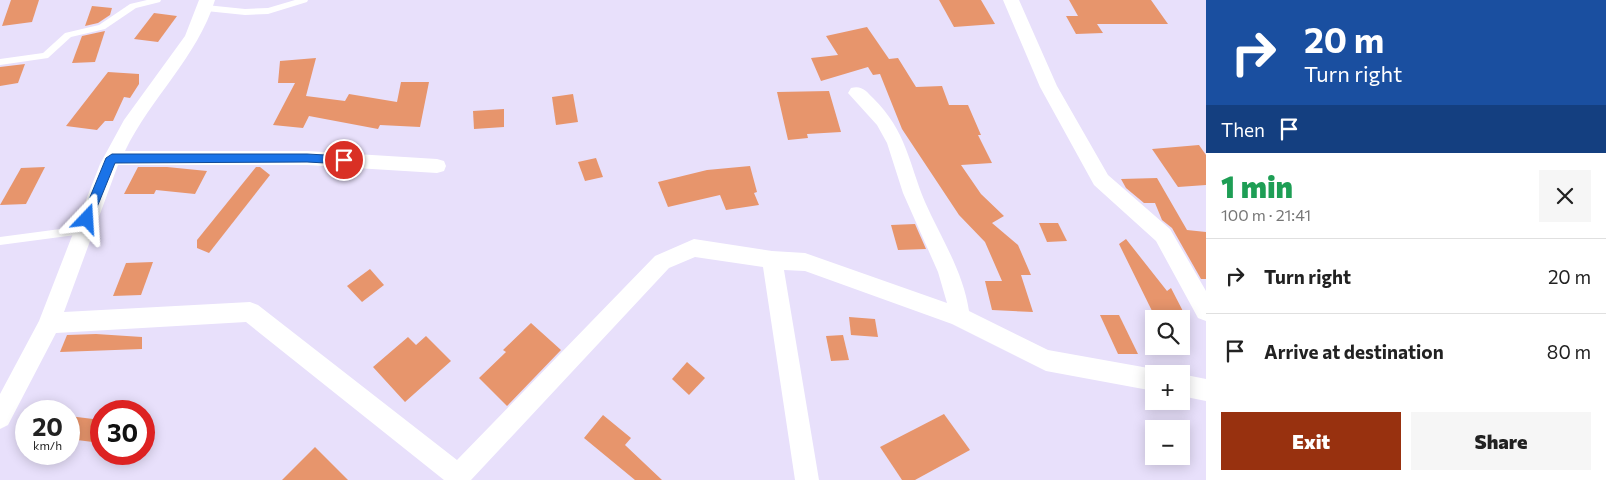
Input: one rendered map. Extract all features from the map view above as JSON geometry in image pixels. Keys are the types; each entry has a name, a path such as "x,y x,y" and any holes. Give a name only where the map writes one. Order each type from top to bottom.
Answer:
{"street":[{"path":"1011,0 1049,87 1101,180 1163,235 1206,311"},
{"path":"0,417 49,323 93,200 112,158 140,108 195,32 206,4"},
{"path":"857,94 886,125 902,161 915,202 940,252 958,297 959,316"},
{"path":"112,158 307,158 437,166"},
{"path":"49,323 250,312 457,478 662,262 694,248 772,260 805,262 959,316 1046,360 1145,378"},
{"path":"772,260 807,480"},
{"path":"1190,387 1206,390"}],"lane":[{"path":"0,62 45,56 68,35 102,27 133,6 156,0"},
{"path":"206,4 244,12 268,11 304,0"},
{"path":"0,241 83,230"}],"building":[{"path":"11,0 39,0 32,22 2,26"},
{"path":"939,0 981,0 995,24 954,27"},
{"path":"1069,0 1151,0 1168,24 1097,24 1103,33 1076,34 1066,16 1078,16"},
{"path":"92,6 112,8 110,15 98,23 85,26"},
{"path":"154,13 177,16 158,42 134,39"},
{"path":"867,27 889,59 898,58 916,87 942,86 949,105 968,105 981,135 978,135 992,163 961,165 981,194 1004,216 992,223 1018,245 1031,275 1021,275 1033,312 992,310 985,281 1002,281 985,242 959,215 902,129 880,74 873,75 868,67 821,81 811,58 838,55 826,36"},
{"path":"105,31 95,62 72,63 82,36"},
{"path":"316,58 306,96 345,101 349,94 397,102 401,82 429,82 420,127 380,125 378,129 309,116 303,128 273,125 295,83 278,83 280,61"},
{"path":"25,64 18,83 0,86 0,67"},
{"path":"108,72 139,74 139,84 130,98 124,97 113,121 105,121 97,130 66,126"},
{"path":"829,91 841,132 807,134 808,138 788,140 777,92"},
{"path":"573,94 578,122 556,125 552,97"},
{"path":"504,109 504,127 474,129 473,111"},
{"path":"1199,145 1206,155 1206,185 1178,187 1152,149"},
{"path":"596,158 603,177 585,181 578,162"},
{"path":"750,166 757,192 754,193 759,205 726,210 720,195 668,207 658,182 707,170"},
{"path":"45,167 26,204 0,205 21,168"},
{"path":"138,167 167,167 207,171 195,194 156,190 154,194 124,194"},
{"path":"256,167 260,167 270,175 209,253 197,248 197,240"},
{"path":"1157,178 1187,230 1206,232 1206,279 1201,279 1172,228 1162,220 1155,203 1144,203 1126,188 1121,179"},
{"path":"1039,223 1058,223 1067,241 1047,242"},
{"path":"915,224 926,249 898,250 891,225"},
{"path":"1126,239 1167,291 1171,288 1182,310 1152,310 1119,244"},
{"path":"153,262 141,295 113,296 126,263"},
{"path":"370,269 384,285 362,302 347,286"},
{"path":"1100,315 1119,315 1138,354 1118,354"},
{"path":"849,317 875,319 878,337 851,335"},
{"path":"531,323 561,350 507,406 479,378 506,352 503,350"},
{"path":"96,334 142,337 142,349 60,352 67,335"},
{"path":"843,335 849,360 831,361 826,336"},
{"path":"426,336 451,361 405,402 373,367 408,337 416,345"},
{"path":"687,362 705,378 689,395 672,379"},
{"path":"944,414 970,450 915,480 902,480 880,447"},
{"path":"603,415 631,438 625,445 662,480 635,480 584,438"},
{"path":"80,417 90,419 90,442 80,440"},
{"path":"315,447 348,480 282,480"}],"route":[{"path":"87,219 102,178 112,158 307,158 344,160"}]}
